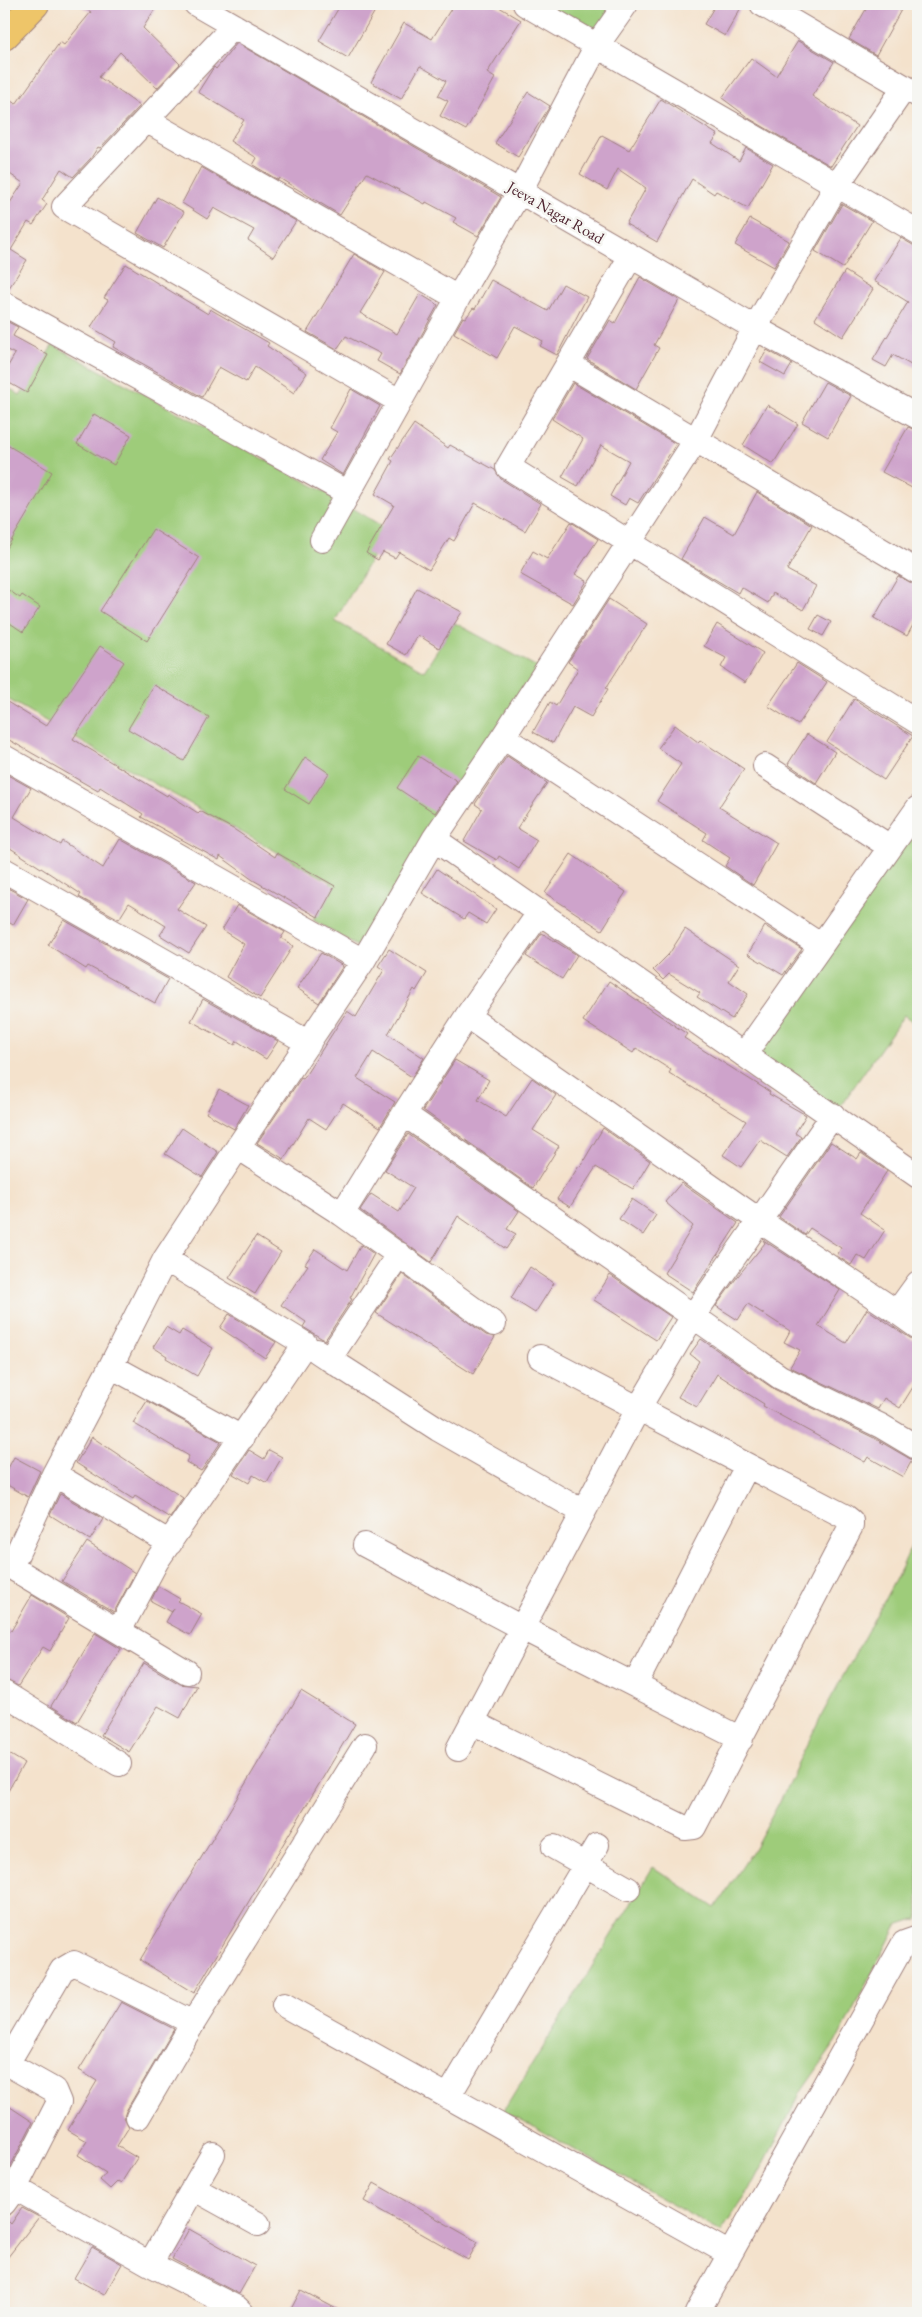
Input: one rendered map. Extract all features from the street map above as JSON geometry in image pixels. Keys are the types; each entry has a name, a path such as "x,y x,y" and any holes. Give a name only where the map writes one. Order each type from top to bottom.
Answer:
{"main road":[{"path":"4,36 35,4"}],"street":[{"name":"Jeeva Nagar Road","path":"196,4 755,328 918,417"},
{"path":"525,4 918,232"},
{"path":"322,540 399,401 520,191 597,45 626,4"},
{"path":"188,1672 119,1631 7,1571 54,1474 165,1259 363,961 434,839 503,737 696,440 755,328 837,185 912,91 762,4"},
{"path":"234,26 64,207 399,401"},
{"path":"146,120 458,298"},
{"path":"631,256 508,467 918,722"},
{"path":"4,304 348,493"},
{"path":"568,364 918,572"},
{"path":"503,737 820,945"},
{"path":"4,757 363,961"},
{"path":"765,766 890,847"},
{"path":"744,1055 918,808"},
{"path":"434,839 918,1176"},
{"path":"4,870 309,1043"},
{"path":"342,1214 467,1016 540,912"},
{"path":"467,1016 760,1221 918,1327"},
{"path":"404,1114 780,1377 881,1426 918,1448"},
{"path":"458,1749 638,1409 678,1341 693,1316 833,1115"},
{"path":"238,1147 342,1214 494,1324"},
{"path":"329,1359 399,1254"},
{"path":"165,1259 305,1344 438,1429 584,1512"},
{"path":"896,1312 918,1283"},
{"path":"119,1631 156,1562 305,1344"},
{"path":"472,1722 685,1828 690,1829 694,1827 851,1526 851,1521 846,1517 540,1357"},
{"path":"111,1366 242,1438"},
{"path":"634,1685 748,1466"},
{"path":"54,1474 170,1543"},
{"path":"365,1545 522,1628 741,1739"},
{"path":"4,1693 119,1764"},
{"path":"138,2117 193,2023 365,1745"},
{"path":"448,2097 597,1845"},
{"path":"554,1847 628,1890"},
{"path":"697,2313 904,1943 918,1938"},
{"path":"193,2023 74,1963 62,1970 5,2063 54,2090 59,2102 9,2196 150,2264 237,2308 242,2313"},
{"path":"284,2005 730,2254"},
{"path":"150,2264 212,2154"},
{"path":"193,2188 258,2224"}],"green space":[{"path":"543,4 616,4 595,34"},
{"path":"53,345 338,499 388,530 335,621 424,671 455,623 539,668 358,947 313,920 331,882 160,787 4,697 4,385 20,395"},
{"path":"918,818 918,1026 904,1015 837,1111 756,1057"},
{"path":"918,1531 918,1920 915,1919 897,1925 836,2042 801,2092 755,2181 721,2232 518,2118 503,2112 653,1867 715,1908 754,1849 781,1799 818,1722 901,1569"}],"building":[{"path":"78,4 158,4 143,28 180,64 157,88 120,52 99,77 140,106 100,148 98,147 91,158 73,177 61,169 42,200 47,204 33,225 28,222 11,250 27,260 7,291 4,290 4,212 23,183 4,170 4,97 16,104 60,42 64,45 91,12"},
{"path":"341,4 379,4 348,58 319,41"},
{"path":"454,4 494,4 521,20 487,73 495,78 466,130 440,116 448,101 438,96 446,81 420,66 401,99 371,82 404,23 432,39"},
{"path":"716,4 743,4 725,36 704,24"},
{"path":"869,4 890,4 901,10 876,55 849,39"},
{"path":"798,41 834,62 812,96 857,126 831,166 750,119 722,98 751,58 776,76"},
{"path":"237,43 501,197 478,236 453,222 456,218 367,173 340,215 279,178 278,180 253,165 257,158 230,141 244,120 198,92 214,67 216,69"},
{"path":"528,92 550,106 518,157 495,143"},
{"path":"661,99 718,135 712,143 739,161 746,148 773,164 748,208 716,191 714,194 692,179 657,242 626,224 646,188 618,169 607,190 580,174 602,135 629,150"},
{"path":"201,167 296,221 273,257 248,240 254,230 214,208 207,219 182,203"},
{"path":"157,197 184,212 163,248 137,233"},
{"path":"842,204 872,221 843,268 815,251"},
{"path":"750,219 789,241 774,267 735,245"},
{"path":"901,238 918,248 918,369 893,355 886,367 873,360 908,302 874,281"},
{"path":"354,254 385,272 360,313 397,334 420,294 438,305 400,374 377,361 381,354 346,336 337,349 307,332"},
{"path":"126,264 208,314 210,309 269,343 267,346 307,373 294,393 255,367 246,382 219,367 202,397 113,347 116,342 91,327 108,300 104,298"},
{"path":"845,271 873,289 843,337 815,319"},
{"path":"640,277 679,300 654,345 659,348 636,389 587,359 610,320 615,323"},
{"path":"491,280 548,311 563,284 587,297 557,355 540,346 543,341 515,326 497,358 454,333 463,317 466,318 473,308 475,309"},
{"path":"4,320 18,327 13,336 48,355 27,393 4,380 4,373 15,354 5,349 4,352"},
{"path":"767,350 792,364 785,376 760,362"},
{"path":"825,382 851,396 828,437 802,422"},
{"path":"573,383 676,444 638,503 629,498 625,505 610,496 629,461 601,445 578,486 562,477 583,439 552,419"},
{"path":"351,389 380,406 343,475 320,460 337,432 330,428"},
{"path":"767,405 798,424 773,464 743,445"},
{"path":"94,414 131,435 114,465 77,444"},
{"path":"414,424 448,448 450,445 495,470 501,479 541,504 525,531 475,503 454,541 449,538 429,570 399,552 395,558 383,552 378,560 366,553 394,505 375,494 393,461 390,459"},
{"path":"908,427 918,431 918,477 912,488 882,472"},
{"path":"4,443 52,472 4,553"},
{"path":"757,492 812,525 787,570 816,586 803,610 773,593 768,603 741,587 738,593 681,559 705,517 734,534"},
{"path":"571,522 598,539 575,574 587,581 573,604 520,574 533,551 547,559"},
{"path":"153,529 199,558 147,641 100,611"},
{"path":"898,576 918,586 918,616 907,636 874,618"},
{"path":"4,587 20,598 22,595 40,607 23,632 4,619"},
{"path":"417,588 462,612 439,648 418,635 406,655 386,644"},
{"path":"609,599 647,624 606,688 608,689 591,717 573,707 553,743 533,732 550,702 556,706 578,669 568,662"},
{"path":"818,615 831,622 823,636 810,629"},
{"path":"717,624 763,653 745,683 721,667 726,658 704,646"},
{"path":"100,646 124,662 73,739 167,796 168,794 198,813 200,811 235,830 275,857 277,853 335,886 318,917 253,880 220,856 219,860 141,817 143,814 100,787 98,791 4,737 4,700 46,726"},
{"path":"797,663 827,682 798,725 768,706"},
{"path":"154,685 209,717 184,761 128,729"},
{"path":"854,699 913,736 884,780 827,742"},
{"path":"675,725 698,742 700,740 744,769 719,807 777,843 753,885 725,866 730,858 703,840 707,833 657,801 681,764 658,748"},
{"path":"807,734 835,752 816,783 788,764"},
{"path":"418,756 457,781 435,813 397,788"},
{"path":"507,756 547,783 517,828 537,840 519,869 499,856 497,860 464,841 482,809 475,804"},
{"path":"305,757 329,773 309,804 285,789"},
{"path":"4,773 31,788 14,817 60,845 62,841 103,868 120,839 196,882 177,909 206,927 189,953 160,935 166,926 129,903 119,919 79,897 81,894 4,844"},
{"path":"571,854 626,892 602,930 545,893"},
{"path":"437,869 496,909 486,924 468,913 464,919 422,893"},
{"path":"4,886 28,899 13,925 4,919"},
{"path":"237,905 285,932 281,938 293,946 260,998 226,977 244,944 222,930"},
{"path":"64,920 168,979 155,1003 88,966 86,969 48,945"},
{"path":"765,926 802,949 783,975 748,954"},
{"path":"685,929 739,965 729,981 748,994 732,1019 697,997 700,993 669,974 663,980 653,970 669,954"},
{"path":"542,933 577,955 562,979 526,956"},
{"path":"389,949 427,973 416,991 414,989 388,1034 424,1058 412,1077 373,1052 357,1078 395,1102 380,1127 343,1103 326,1129 309,1118 284,1159 257,1143 301,1078 303,1079 347,1011 356,1017 384,970 378,966"},
{"path":"321,953 343,966 319,1003 297,988"},
{"path":"609,981 687,1034 684,1038 770,1092 769,1094 806,1115 795,1133 801,1137 787,1157 760,1140 741,1167 723,1155 746,1121 669,1073 671,1070 636,1048 633,1053 583,1021"},
{"path":"203,999 278,1041 266,1059 237,1041 235,1045 191,1021"},
{"path":"455,1060 489,1080 478,1100 506,1117 532,1078 556,1095 533,1130 559,1146 533,1188 423,1110"},
{"path":"219,1089 248,1105 234,1129 206,1113"},
{"path":"182,1128 218,1152 202,1177 165,1154"},
{"path":"603,1128 650,1161 633,1189 596,1167 570,1207 557,1199 580,1167"},
{"path":"408,1134 519,1211 507,1229 516,1234 506,1249 458,1216 431,1262 360,1210 371,1194 399,1212 414,1188 385,1170"},
{"path":"831,1142 857,1159 861,1153 887,1171 860,1213 885,1230 866,1260 857,1255 851,1265 837,1256 841,1248 810,1228 805,1235 779,1217"},
{"path":"681,1183 738,1223 693,1292 664,1273 693,1226 665,1202"},
{"path":"632,1199 656,1215 643,1235 619,1219"},
{"path":"256,1236 281,1252 255,1294 229,1278"},
{"path":"763,1240 840,1290 818,1326 846,1343 867,1309 910,1338 918,1340 918,1379 900,1408 884,1398 878,1409 790,1367 800,1350 784,1342 790,1331 748,1304 738,1320 716,1306 765,1243"},
{"path":"361,1245 374,1254 350,1298 352,1299 325,1340 303,1327 306,1322 281,1305 308,1265 305,1264 315,1249 347,1270"},
{"path":"530,1267 554,1283 535,1313 511,1298"},
{"path":"402,1274 486,1335 495,1337 473,1374 376,1313"},
{"path":"610,1275 671,1317 656,1340 594,1300"},
{"path":"229,1314 276,1342 265,1358 220,1328"},
{"path":"166,1327 179,1335 182,1330 213,1348 197,1376 166,1358 167,1356 153,1347"},
{"path":"701,1339 774,1389 874,1438 912,1460 903,1477 868,1457 865,1462 763,1406 764,1404 717,1374 697,1407 678,1397 699,1361 690,1354"},
{"path":"147,1401 221,1442 201,1471 186,1462 189,1456 133,1423"},
{"path":"92,1437 183,1498 170,1518 135,1496 133,1499 76,1463"},
{"path":"249,1450 264,1459 269,1450 282,1457 267,1483 253,1475 249,1483 233,1474"},
{"path":"14,1457 40,1471 28,1497 4,1483 4,1476"},
{"path":"60,1494 103,1519 90,1540 50,1515"},
{"path":"87,1542 135,1573 114,1612 62,1581"},
{"path":"158,1586 180,1599 178,1601 202,1614 190,1635 166,1622 172,1612 151,1601"},
{"path":"32,1595 69,1618 50,1651 43,1647 18,1686 4,1679 4,1627 11,1631"},
{"path":"95,1633 121,1649 77,1722 51,1706"},
{"path":"144,1663 180,1684 197,1686 180,1718 158,1706 129,1752 101,1735"},
{"path":"301,1691 355,1724 194,1993 140,1960"},
{"path":"4,1751 24,1763 4,1798"},
{"path":"121,2002 174,2029 126,2111 124,2117 129,2127 117,2146 137,2158 121,2183 118,2181 110,2189 100,2180 106,2173 78,2155 87,2141 68,2130 97,2081 79,2070"},
{"path":"4,2103 33,2122 8,2171 4,2169"},
{"path":"374,2183 478,2242 468,2260 364,2201"},
{"path":"22,2208 39,2217 4,2262 4,2217 11,2224"},
{"path":"189,2229 255,2266 239,2294 172,2259"},
{"path":"92,2247 122,2264 104,2295 74,2278"},
{"path":"301,2290 344,2313 300,2313 291,2309"}]}
